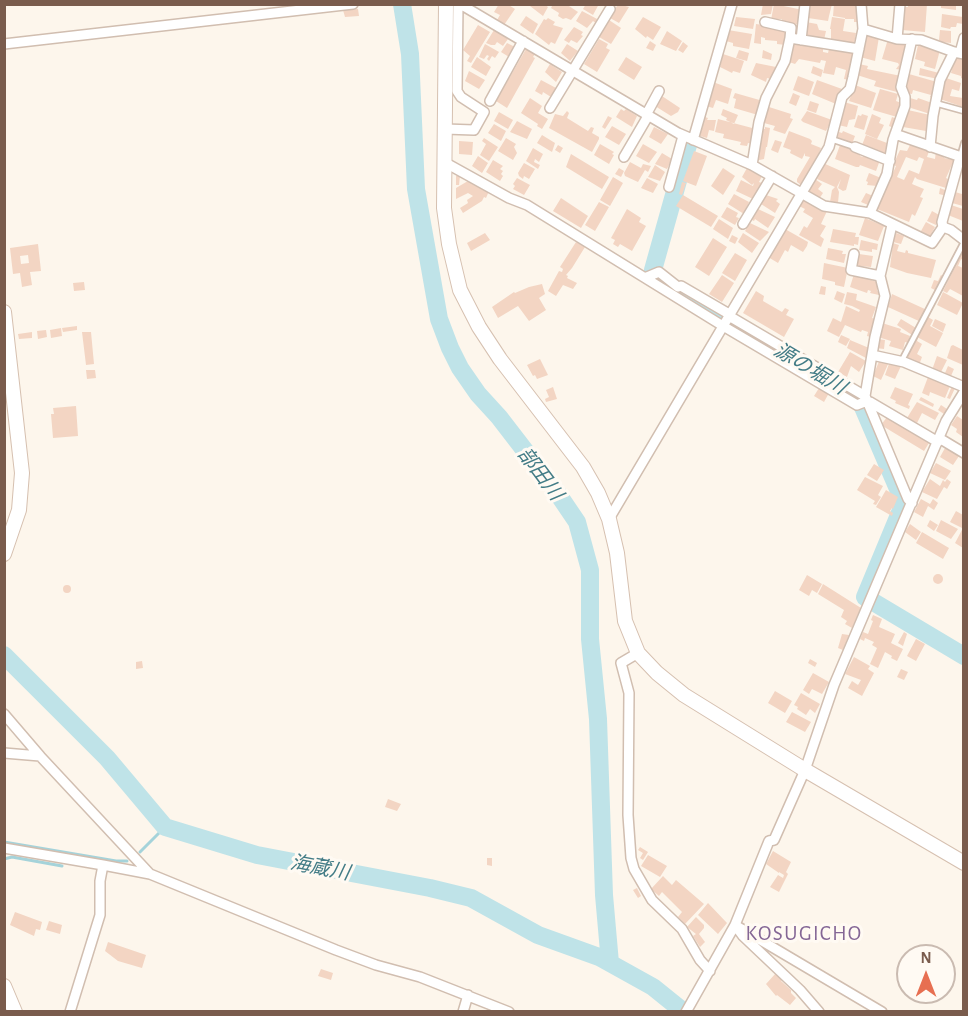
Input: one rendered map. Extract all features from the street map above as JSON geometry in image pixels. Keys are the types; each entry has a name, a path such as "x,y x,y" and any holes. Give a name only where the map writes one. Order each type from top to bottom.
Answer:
{"street":[{"path":"4,44 353,4"},
{"path":"446,4 445,224 455,271 466,302 479,327 500,359 583,466 598,493 609,519 617,553 625,621 638,654 684,695 805,770 963,863"},
{"path":"445,129 474,130 484,112 461,97 458,92 459,4 683,136 752,165 824,206 870,213 932,243 943,227 942,222 962,158 895,134"},
{"path":"693,140 732,4"},
{"path":"801,40 805,4"},
{"path":"609,519 817,169 831,139 842,97 850,89 863,29 861,4"},
{"path":"897,39 900,4"},
{"path":"550,108 610,9"},
{"path":"752,165 759,122 766,98 785,61 791,28 765,22"},
{"path":"863,29 897,39 921,39 959,53"},
{"path":"790,38 859,49"},
{"path":"930,147 940,80 959,53 963,38"},
{"path":"870,213 887,174 895,134 905,106 905,97 901,87 912,39"},
{"path":"490,102 523,41"},
{"path":"624,157 659,92"},
{"path":"669,188 683,136"},
{"path":"855,147 890,161"},
{"path":"444,162 509,198 527,205 647,277 726,319 864,401 963,453"},
{"path":"743,224 772,176"},
{"path":"892,225 880,276 885,296 864,401 908,499 912,503"},
{"path":"943,227 951,230 963,241"},
{"path":"854,254 851,270 880,276"},
{"path":"647,277 659,272 726,319"},
{"path":"4,312 22,473 21,496 6,545"},
{"path":"872,355 902,362 963,387"},
{"path":"686,1011 735,925 769,841 774,840 805,770 834,685 946,421 963,392"},
{"path":"638,654 621,663 629,693 628,815 631,858 634,869 652,900 682,929 709,972"},
{"path":"4,714 150,874"},
{"path":"4,753 40,756"},
{"path":"4,848 150,874 336,951 420,977 509,1011"},
{"path":"70,1011 100,915 100,881 103,865"},
{"path":"735,925 743,936 819,1011"},
{"path":"735,925 882,1011"},
{"path":"4,986 15,1011"},
{"path":"463,1011 468,995"}],"lane":[{"path":"935,103 963,111"},
{"path":"831,139 855,147"},
{"path":"962,158 963,143"},
{"path":"902,362 931,309 963,241"}],"building":[{"path":"499,4 507,4 515,9 504,25 497,20 500,15 494,12"},
{"path":"531,4 544,4 548,7 543,16 530,6"},
{"path":"553,4 566,4 578,12 571,20 563,19 551,8"},
{"path":"586,4 599,4 593,15 583,9"},
{"path":"618,4 629,7 619,23 610,18"},
{"path":"763,4 773,4 771,14 761,15"},
{"path":"774,4 803,10 800,25 782,22 782,19 771,20"},
{"path":"809,4 832,4 828,21 808,18"},
{"path":"834,4 858,4 860,22 833,16"},
{"path":"908,4 927,4 925,32 902,30 904,7 908,7"},
{"path":"941,4 956,4 956,10 941,8"},
{"path":"358,9 359,16 345,17 343,10"},
{"path":"582,11 599,20 597,24 593,21 587,28 576,21"},
{"path":"942,14 963,17 963,24 957,23 956,27 950,29 941,27"},
{"path":"526,16 538,24 533,34 520,25"},
{"path":"643,17 661,27 653,40 647,36 646,38 635,29"},
{"path":"736,17 755,19 753,29 734,26"},
{"path":"832,17 845,19 843,31 856,33 854,44 831,40"},
{"path":"548,18 555,22 553,25 563,28 555,44 551,42 549,45 535,34 544,19"},
{"path":"609,20 621,28 611,44 599,37"},
{"path":"806,22 817,24 819,30 826,31 824,40 805,37"},
{"path":"756,24 789,29 786,45 761,37 761,44 754,43"},
{"path":"478,25 490,32 471,63 467,61 470,56 463,50"},
{"path":"574,27 583,32 581,35 583,36 577,43 571,40 569,43 564,40"},
{"path":"494,30 508,39 503,46 497,42 495,45 486,43"},
{"path":"728,30 752,34 749,49 733,46 733,43 726,41"},
{"path":"940,30 951,31 951,43 939,40"},
{"path":"667,31 682,41 676,51 660,44"},
{"path":"866,34 879,37 875,61 860,57"},
{"path":"599,39 608,44 606,48 610,50 597,72 584,64"},
{"path":"888,39 906,43 902,70 896,69 898,63 882,59"},
{"path":"650,41 656,45 653,51 646,48"},
{"path":"793,41 823,47 823,52 828,53 830,45 855,51 850,80 844,79 846,70 836,67 834,75 823,73 826,61 821,60 820,63 799,59 795,64 789,62"},
{"path":"683,42 688,46 683,53 678,50"},
{"path":"507,43 515,47 509,57 501,52"},
{"path":"485,44 499,52 489,61 487,55 484,59 479,57"},
{"path":"567,44 578,51 570,61 561,53"},
{"path":"918,45 940,50 935,69 924,66 925,62 915,59"},
{"path":"526,49 535,54 533,57 535,58 507,108 496,101"},
{"path":"739,50 749,53 747,61 736,58"},
{"path":"763,50 772,54 771,60 762,58"},
{"path":"723,54 744,61 740,73 733,71 732,73 720,67"},
{"path":"477,57 491,67 486,76 471,67"},
{"path":"626,57 642,67 634,80 618,70"},
{"path":"955,57 963,60 963,79 951,73"},
{"path":"756,63 776,67 771,79 767,78 766,82 751,75"},
{"path":"550,64 562,72 556,82 545,72"},
{"path":"859,64 868,66 867,69 901,76 897,92 874,86 876,81 857,75"},
{"path":"813,66 823,70 821,77 811,73"},
{"path":"920,68 939,73 938,79 919,75"},
{"path":"469,71 485,80 479,89 465,81"},
{"path":"909,74 937,82 933,98 930,97 931,95 913,90 912,94 906,93"},
{"path":"798,76 814,82 809,96 793,90"},
{"path":"946,78 961,83 959,91 952,89 950,96 963,98 963,107 940,99"},
{"path":"541,80 556,88 551,97 543,92 542,95 535,91"},
{"path":"817,80 842,89 836,104 812,94"},
{"path":"713,82 732,89 728,104 716,100 713,108 706,106"},
{"path":"855,85 876,93 871,108 849,101"},
{"path":"880,89 898,94 896,101 901,103 897,117 873,110"},
{"path":"735,93 763,101 758,115 734,108"},
{"path":"793,93 800,96 796,106 789,103"},
{"path":"662,96 680,108 678,112 671,116 655,106"},
{"path":"530,98 542,106 538,113 548,119 542,129 521,113"},
{"path":"910,98 932,103 930,114 911,108"},
{"path":"810,101 819,104 816,113 807,110"},
{"path":"844,102 858,106 855,119 849,120 847,127 838,125"},
{"path":"769,107 791,114 790,118 793,119 785,134 773,130 775,126 764,123"},
{"path":"621,109 624,111 626,109 637,116 632,127 616,117"},
{"path":"723,109 738,115 734,124 721,115"},
{"path":"908,110 930,115 926,131 903,127"},
{"path":"567,111 569,113 567,118 588,131 591,127 594,128 592,133 599,139 592,152 549,128 555,114 563,116"},
{"path":"807,111 832,120 826,131 801,120"},
{"path":"499,112 513,120 508,129 494,121"},
{"path":"872,114 881,118 879,123 884,125 877,139 865,134"},
{"path":"858,115 868,116 864,130 854,127"},
{"path":"608,116 612,118 605,129 602,127"},
{"path":"705,117 708,118 707,120 716,120 714,131 709,130 707,138 700,136"},
{"path":"892,117 897,119 894,128 889,126"},
{"path":"718,119 756,129 753,144 740,145 741,142 723,138 724,134 715,132"},
{"path":"517,121 532,129 527,139 510,132"},
{"path":"494,124 506,131 501,141 488,133"},
{"path":"612,126 626,134 619,145 605,137"},
{"path":"654,127 668,134 661,144 649,137"},
{"path":"765,127 770,128 764,159 755,161 761,128 765,129"},
{"path":"789,131 810,139 811,144 821,148 813,168 801,185 797,179 810,157 805,156 805,153 802,159 783,147"},
{"path":"843,131 855,136 852,144 837,138 839,132"},
{"path":"542,135 555,143 552,152 537,143"},
{"path":"866,135 887,143 885,154 862,145"},
{"path":"484,138 498,147 489,161 480,155 486,144 482,141"},
{"path":"506,138 516,144 514,147 517,153 513,160 498,151"},
{"path":"775,140 782,142 778,153 771,150"},
{"path":"459,141 473,142 472,155 459,154"},
{"path":"600,144 614,152 609,164 594,155"},
{"path":"643,144 657,152 649,163 636,156"},
{"path":"558,145 563,148 560,153 555,150"},
{"path":"840,145 861,153 860,156 863,157 864,154 880,160 876,171 835,159"},
{"path":"910,145 929,151 927,157 935,159 936,151 945,154 944,158 954,160 946,178 949,184 947,196 939,194 940,188 945,190 946,188 915,177 912,184 924,189 920,197 923,198 915,216 912,214 909,222 877,209 896,166 893,165 900,150 907,151","holes":["906,157 917,161 919,157 924,159 919,174 909,170 904,180 897,177"]},
{"path":"533,148 543,154 539,162 535,159 534,162 540,165 538,169 526,161"},
{"path":"694,151 707,156 696,186 683,181"},
{"path":"662,153 672,159 667,169 655,164"},
{"path":"571,154 609,177 602,189 566,167"},
{"path":"478,156 488,163 482,173 472,166"},
{"path":"493,160 503,166 500,169 503,171 501,174 503,176 500,181 486,172"},
{"path":"630,162 641,168 643,164 651,166 648,172 645,170 638,182 625,176 624,173"},
{"path":"524,163 535,169 529,179 524,176 523,179 518,173"},
{"path":"823,163 850,175 846,190 838,188 841,179 837,187 838,203 830,202 832,190 835,187 817,179"},
{"path":"655,165 665,172 660,181 648,177"},
{"path":"619,168 624,171 621,177 615,174"},
{"path":"723,168 735,176 723,195 711,186"},
{"path":"747,168 762,176 759,182 762,183 753,199 736,191 741,180 753,186 754,183 752,185 742,177"},
{"path":"869,173 881,178 877,186 867,185"},
{"path":"456,176 460,176 459,185 456,185"},
{"path":"613,177 623,183 610,206 600,200"},
{"path":"517,178 530,185 524,195 513,189"},
{"path":"647,178 658,184 653,193 641,188"},
{"path":"815,179 822,184 818,189 823,193 819,199 807,191"},
{"path":"468,181 489,191 486,198 484,197 482,201 463,213 460,208 473,196 468,193 456,199 456,188"},
{"path":"682,182 686,183 682,195 679,194"},
{"path":"955,192 962,194 963,206 952,203"},
{"path":"866,193 873,196 868,205 861,202"},
{"path":"734,194 749,202 744,214 728,204"},
{"path":"683,195 718,216 711,227 676,206"},
{"path":"766,195 778,199 776,201 780,204 775,213 761,204"},
{"path":"561,198 588,216 581,228 553,211"},
{"path":"803,199 827,211 821,224 826,226 820,236 824,239 821,247 799,235 804,226 807,228 813,218 803,212 805,209 799,206"},
{"path":"599,202 609,207 595,231 585,225"},
{"path":"951,205 963,209 963,221 948,215"},
{"path":"727,207 738,213 736,217 739,218 735,225 721,217"},
{"path":"627,209 641,218 639,222 646,226 632,251 620,244 618,247 613,244 615,240 611,238"},
{"path":"758,209 775,217 768,228 755,219 752,220"},
{"path":"932,211 941,216 936,225 927,221"},
{"path":"865,218 884,226 878,241 859,235"},
{"path":"719,219 733,228 728,239 713,229"},
{"path":"926,222 935,227 930,236 921,231"},
{"path":"750,223 769,232 760,241 745,231"},
{"path":"785,229 808,242 803,252 791,245 788,252 785,250 778,263 768,257"},
{"path":"833,229 856,233 855,237 859,237 858,245 830,242"},
{"path":"485,233 490,240 471,251 467,243"},
{"path":"743,233 759,243 752,253 738,242"},
{"path":"896,233 904,236 901,244 893,242"},
{"path":"732,235 738,238 735,244 729,241"},
{"path":"713,238 727,247 709,276 695,267"},
{"path":"861,240 878,244 877,250 872,249 872,252 859,250"},
{"path":"576,242 585,247 566,275 567,278 577,283 573,289 563,285 556,296 548,291 559,271 562,272 563,269 560,267"},
{"path":"893,243 899,245 897,251 905,253 906,250 908,253 936,260 931,278 890,267"},
{"path":"38,244 41,271 30,272 32,285 22,287 20,273 13,274 10,248","holes":["28,255 29,263 21,264 20,256"]},
{"path":"828,248 843,251 842,254 846,254 844,263 826,259"},
{"path":"963,248 963,260 961,259 958,266 955,264"},
{"path":"735,253 747,260 735,281 722,273"},
{"path":"859,254 873,256 871,267 857,264"},
{"path":"824,263 848,268 844,287 822,279"},
{"path":"956,265 963,268 963,296 950,289 947,293 943,291"},
{"path":"854,274 877,282 879,295 870,293 871,291 868,290 867,293 850,287"},
{"path":"722,275 734,283 722,302 709,294"},
{"path":"941,275 945,277 937,291 931,288 934,280 938,281"},
{"path":"84,282 85,290 74,291 73,283"},
{"path":"542,284 545,294 539,298 546,310 529,321 518,306 498,318 492,307 514,292"},
{"path":"821,286 826,287 825,295 819,294"},
{"path":"756,291 764,296 763,301 782,312 785,308 789,310 786,315 794,319 784,337 743,313"},
{"path":"837,291 845,294 842,303 834,299"},
{"path":"847,292 857,294 856,300 876,307 870,337 867,336 868,332 862,330 861,332 845,325 839,337 827,331 833,318 841,322 846,306 859,312 860,310 844,304"},
{"path":"943,292 963,303 957,315 937,305"},
{"path":"892,294 927,310 921,322 888,307"},
{"path":"928,317 933,320 930,326 943,333 936,347 917,337"},
{"path":"901,319 916,328 912,335 897,325"},
{"path":"935,319 946,324 943,332 932,326"},
{"path":"882,323 901,329 900,332 910,336 903,350 889,346 891,341 878,337"},
{"path":"77,326 77,330 63,332 62,328"},
{"path":"61,328 62,336 51,338 50,330"},
{"path":"46,330 47,337 38,339 37,331"},
{"path":"32,332 32,338 19,339 18,334"},
{"path":"82,332 91,332 94,364 86,365"},
{"path":"841,335 850,339 846,346 838,342"},
{"path":"916,337 917,341 922,344 917,354 922,357 919,365 905,359"},
{"path":"878,339 885,340 884,349 876,348"},
{"path":"850,340 869,348 866,358 847,348"},
{"path":"953,345 963,350 963,365 947,358"},
{"path":"850,352 866,361 859,372 851,366 847,377 838,372"},
{"path":"937,356 947,360 940,374 932,370"},
{"path":"540,359 548,375 537,379 527,365"},
{"path":"880,359 889,362 881,380 873,376"},
{"path":"890,361 901,366 895,379 885,375"},
{"path":"948,366 954,369 951,376 945,373"},
{"path":"86,370 95,370 96,378 87,379"},
{"path":"928,377 950,386 945,398 930,392 929,396 922,393"},
{"path":"952,386 955,388 950,399 947,398"},
{"path":"553,387 557,399 546,402 545,399 549,397 546,390"},
{"path":"895,387 913,394 908,405 909,409 895,403 896,401 890,398"},
{"path":"819,388 829,393 824,402 814,396"},
{"path":"921,397 934,404 933,407 919,400"},
{"path":"917,402 939,413 935,420 922,413 917,423 907,418"},
{"path":"941,405 947,409 944,414 938,410"},
{"path":"76,406 78,436 53,438 51,414 54,414 53,408"},
{"path":"957,416 963,420 963,437 951,425"},
{"path":"887,417 929,443 924,451 881,425"},
{"path":"945,448 959,456 953,465 940,457"},
{"path":"936,463 951,471 945,480 930,473"},
{"path":"874,464 884,470 877,481 867,475"},
{"path":"865,477 883,486 878,495 881,497 876,505 873,504 875,501 857,490"},
{"path":"930,479 940,486 943,480 945,482 947,479 951,482 947,489 944,487 937,499 922,492"},
{"path":"886,490 898,497 890,511 893,513 892,516 876,507"},
{"path":"921,499 930,504 933,499 938,503 934,510 928,506 923,517 914,512"},
{"path":"956,511 963,515 962,528 950,522"},
{"path":"930,520 938,525 934,531 927,526"},
{"path":"941,520 958,529 951,539 936,531"},
{"path":"910,524 921,532 916,540 905,532"},
{"path":"963,528 963,548 955,543"},
{"path":"922,532 949,548 943,559 916,543"},
{"path":"938,574 942,575 942,583 938,584 934,583 933,579 934,575"},
{"path":"807,575 822,584 817,593 812,590 809,596 799,590"},
{"path":"823,584 861,608 852,628 845,624 847,621 841,617 844,610 818,594"},
{"path":"67,585 71,589 67,593 63,589"},
{"path":"873,615 882,619 879,627 895,634 891,643 903,649 897,661 885,652 878,668 870,664 877,648 872,645 874,642 865,638 864,641 860,639 863,632 868,634"},
{"path":"904,632 907,634 903,646 898,643"},
{"path":"842,634 849,635 843,650 838,648"},
{"path":"916,639 925,644 916,661 907,656"},
{"path":"854,657 870,666 868,669 874,673 862,696 848,688 852,681 858,685 861,680 845,674"},
{"path":"810,659 817,663 815,667 808,663"},
{"path":"142,661 143,668 136,669 136,662"},
{"path":"901,669 908,672 904,680 897,677"},
{"path":"813,673 829,682 822,694 812,689 809,694 803,690"},
{"path":"775,691 792,701 785,713 768,703"},
{"path":"801,693 820,704 815,713 810,709 806,715 794,705"},
{"path":"792,712 811,722 805,732 786,722"},
{"path":"388,799 401,804 397,811 385,807"},
{"path":"640,847 648,852 643,860 640,858 643,853 638,850"},
{"path":"773,851 791,862 779,892 770,887 778,875 783,878 784,875 766,864"},
{"path":"648,855 667,866 660,877 641,866"},
{"path":"487,858 492,858 492,866 487,865"},
{"path":"663,876 672,885 676,880 704,904 685,924 678,917 682,912 662,892 659,896 651,889"},
{"path":"637,888 641,896 638,898 633,890"},
{"path":"708,903 727,923 718,934 698,915"},
{"path":"15,912 42,922 40,930 36,929 34,936 10,925"},
{"path":"696,917 704,925 699,934 705,942 700,947 693,936 696,934 687,927"},
{"path":"49,921 62,925 60,934 46,930"},
{"path":"108,942 146,955 142,968 118,961 105,951"},
{"path":"321,969 333,973 331,980 318,976"},
{"path":"776,973 796,998 790,1005 776,996 766,984"}],"waterway":[{"name":"部田川","path":"402,4 410,54 416,189 439,319 460,368 478,394 499,417 556,491 577,522 590,570 590,639 598,719 604,895 610,963"},
{"name":"源の堀川","path":"688,145 653,270 657,278 859,398 904,503 865,597 964,656"},
{"name":"海蔵川","path":"4,655 107,758 165,827 257,855 471,898 538,935 599,957 653,987 684,1012"},
{"path":"140,852 165,827"},
{"path":"4,842 127,861"},
{"path":"4,859 12,857 62,866"}],"district":[{"name":"KOSUGICHO","path":"804,934"}]}
